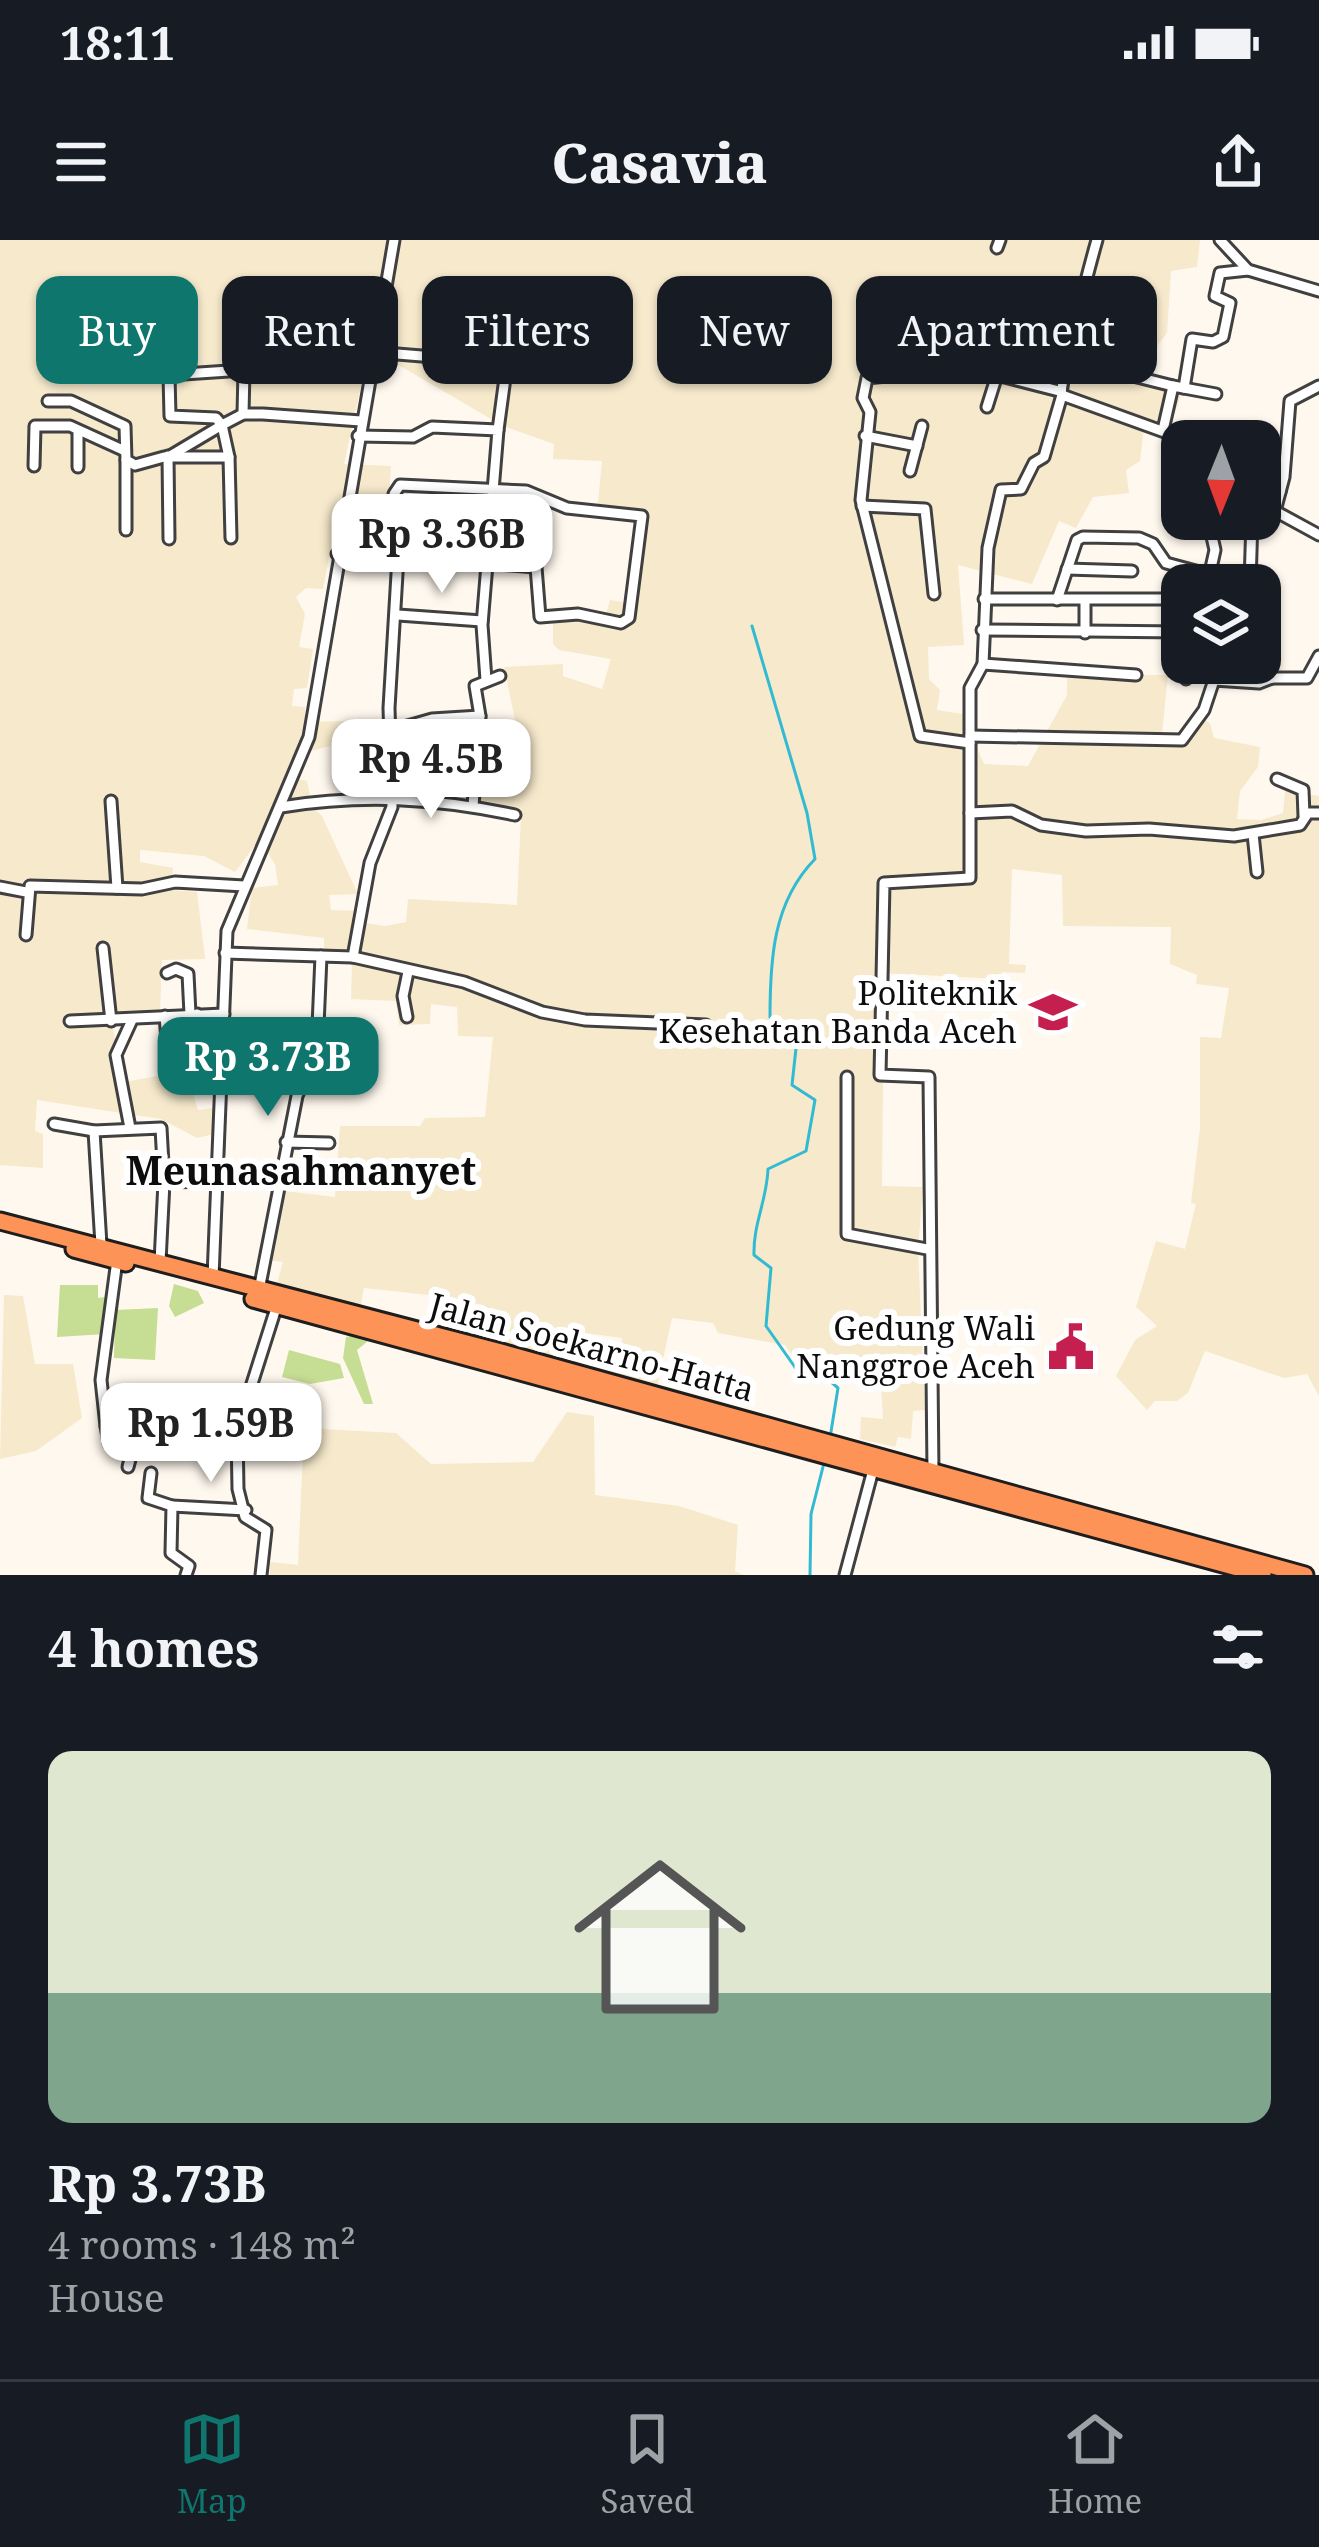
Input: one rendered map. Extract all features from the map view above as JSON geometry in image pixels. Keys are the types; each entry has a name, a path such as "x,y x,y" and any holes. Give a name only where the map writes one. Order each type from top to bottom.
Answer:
{"highway":[{"name":"Jalan Soekarno-Hatta","path":"0,1222 160,1262 277,1305 462,1348"},
{"name":"Jalan Soekarno-Hatta","path":"0,1231 259,1290 845,1455 933,1472 1305,1575"},
{"name":"Jalan Soekarno-Hatta","path":"845,1455 873,1470 1263,1575"}],"street":[{"path":"387,276 394,240"},
{"path":"1086,276 1097,240"},
{"path":"1220,240 1241,263 1319,291"},
{"path":"1239,240 1241,263"},
{"path":"1166,420 1192,339 1223,337 1230,301 1215,296 1220,273 1241,263"},
{"path":"398,354 507,363 482,621 486,680"},
{"path":"231,538 230,457 222,424 216,418 170,416 169,375 244,370 243,414"},
{"path":"987,406 997,375 1161,429"},
{"path":"1157,382 1216,394"},
{"path":"221,1282 228,953 244,886 310,737 367,384"},
{"path":"867,384 862,506 920,736 1182,740 1204,710 1213,684"},
{"path":"933,1472 927,1249 929,1077 879,1071 883,889 890,882 958,883 970,878 970,688 983,664 984,599 1001,490 1020,490 1034,463 1044,457 1062,384"},
{"path":"1281,483 1290,401 1319,386"},
{"path":"48,401 71,401 124,426 126,530"},
{"path":"34,466 35,426 70,426 126,455 135,465 168,456 243,414 361,421"},
{"path":"910,471 922,426"},
{"path":"361,436 413,437 432,428 498,430"},
{"path":"78,431 78,467"},
{"path":"865,436 917,446"},
{"path":"168,456 230,457"},
{"path":"168,456 169,539"},
{"path":"340,555 398,557 414,550 491,565 536,567 542,618 578,614 621,623 629,618 642,516 567,508 526,491 397,486 398,557 398,615 389,730 393,796 391,816 370,862 352,957"},
{"path":"862,506 925,508 934,594"},
{"path":"1281,514 1319,536"},
{"path":"1057,600 1078,538 1148,541 1171,564"},
{"path":"1067,569 1132,571"},
{"path":"984,599 1161,599"},
{"path":"1085,600 1085,633"},
{"path":"398,615 482,621"},
{"path":"982,630 1161,632"},
{"path":"1281,678 1307,678 1319,656"},
{"path":"983,664 1136,675"},
{"path":"473,806 480,716 475,686 500,676"},
{"path":"389,730 432,719 480,716"},
{"path":"429,779 475,784"},
{"path":"970,813 1012,811 1041,825 1086,831 1253,834 1300,825 1303,790 1277,779"},
{"path":"280,806 393,796 515,815"},
{"path":"111,800 117,888"},
{"path":"1304,815 1319,813"},
{"path":"1253,834 1257,872"},
{"path":"26,935 26,892 31,886 117,888 175,881 244,886"},
{"path":"0,887 26,892"},
{"path":"103,948 111,1021"},
{"path":"228,953 352,957 464,982 502,1001 585,1020 706,1025"},
{"path":"259,1290 286,1142 302,1082 317,1050 321,956"},
{"path":"407,1017 403,996 408,972"},
{"path":"167,974 188,974 202,1046"},
{"path":"70,1021 224,1015"},
{"path":"165,1016 168,1053"},
{"path":"130,1128 116,1055 132,1020"},
{"path":"226,1075 302,1082"},
{"path":"848,1077 847,1234 927,1249"},
{"path":"54,1124 94,1131 161,1128 160,1262"},
{"path":"94,1131 101,1245"},
{"path":"286,1142 329,1143"},
{"path":"164,1182 280,1176"},
{"path":"117,1260 101,1380 110,1443 133,1448 128,1467"},
{"path":"261,1575 266,1530 245,1517 238,1489 237,1431 277,1305"},
{"path":"106,1426 237,1431"},
{"path":"845,1575 873,1470"},
{"path":"152,1473 148,1498 172,1506 246,1510"},
{"path":"172,1506 170,1550 189,1566 186,1575"}],"shaded area":[{"path":"0,240 1200,240 1197,267 1171,271 1167,333 1157,346 1157,276 856,276 856,384 1152,384 1181,396 1172,420 1161,420 1161,431 1144,427 1140,461 1126,470 1129,493 1093,497 1076,528 1059,521 1032,584 958,565 964,645 928,647 929,679 940,690 937,710 963,714 984,764 1028,766 1067,695 1067,675 1161,675 1161,684 1167,684 1161,743 1183,743 1194,715 1210,723 1214,738 1260,747 1258,767 1240,791 1237,819 1261,820 1283,813 1285,791 1319,796 1319,1396 1307,1374 1284,1378 1205,1351 1188,1393 1177,1401 1155,1401 1147,1410 1116,1376 1135,1340 1157,1326 1136,1307 1156,1241 1185,1249 1196,1204 1191,1203 1200,1128 1200,1037 1221,1038 1229,988 1196,984 1197,975 1170,964 1171,927 1063,926 1062,875 1012,869 1009,964 1026,965 1025,973 1002,972 1000,979 882,973 878,1080 883,1081 882,1186 923,1187 918,1249 925,1410 913,1411 911,1439 898,1437 895,1447 860,1439 861,1417 883,1419 881,1386 805,1374 785,1345 718,1333 713,1323 672,1318 656,1391 618,1380 622,1338 571,1331 563,1366 441,1330 438,1296 364,1288 360,1310 276,1287 283,1262 267,1260 276,1190 335,1197 340,1126 420,1126 425,1118 485,1117 493,1037 458,1036 457,1007 431,1004 430,1024 399,1025 396,1001 351,999 352,962 324,959 324,938 247,929 252,888 278,885 275,864 259,840 235,872 204,856 140,850 140,862 173,868 171,890 197,892 205,959 162,960 160,1013 111,1020 124,1082 186,1071 198,1110 213,1108 214,1134 197,1138 161,1119 37,1100 35,1131 43,1134 43,1168 0,1165","holes":["222,276 398,276 398,365 422,379 422,276 633,276 633,384 431,384 503,426 554,444 553,459 602,461 597,513 641,514 629,603 610,600 604,621 553,615 553,644 559,650 611,659 602,689 563,676 563,664 504,667 518,734 481,740 472,805 521,814 517,905 408,899 406,922 385,926 358,922 361,911 331,910 329,895 358,894 322,816 312,806 307,781 285,777 294,755 347,742 349,721 305,722 305,707 292,706 294,689 307,688 313,649 299,647 305,614 296,597 306,588 323,589 329,557 363,557 366,530 387,530 391,466 344,464 361,384 222,384"]},
{"path":"4,1295 23,1296 35,1364 73,1364 82,1418 36,1451 0,1459"},
{"path":"567,1412 594,1416 595,1495 679,1506 738,1525 735,1571 743,1575 270,1575 270,1562 298,1565 304,1428 396,1433 431,1464 533,1462"}],"green space":[{"path":"174,1284 198,1291 204,1303 175,1317 169,1306"},
{"path":"60,1285 98,1285 98,1298 112,1296 106,1334 57,1337"},
{"path":"158,1308 155,1360 114,1358 115,1310"},
{"path":"362,1334 368,1341 357,1350 373,1404 364,1404 343,1358 346,1337"},
{"path":"289,1350 340,1364 344,1378 310,1384 282,1377"}],"waterway":[{"path":"752,626 807,813 815,859 782,913 773,953 770,1017 797,1039 792,1085 815,1100 806,1151 768,1169 754,1255 771,1268 766,1326 804,1380 830,1381 838,1388 830,1438"},
{"path":"286,802 308,750"},
{"path":"226,1070 227,1050"},
{"path":"223,1172 226,1080"},
{"path":"218,1268 223,1182"},
{"path":"810,1575 811,1514 825,1459"}],"place":[{"name":"Politeknik Kesehatan Banda Aceh","path":"1053,1012"},
{"name":"Gedung Wali Nanggroe Aceh","path":"1071,1347"}],"district":[{"name":"Meunasahmanyet","path":"301,1171"}]}
